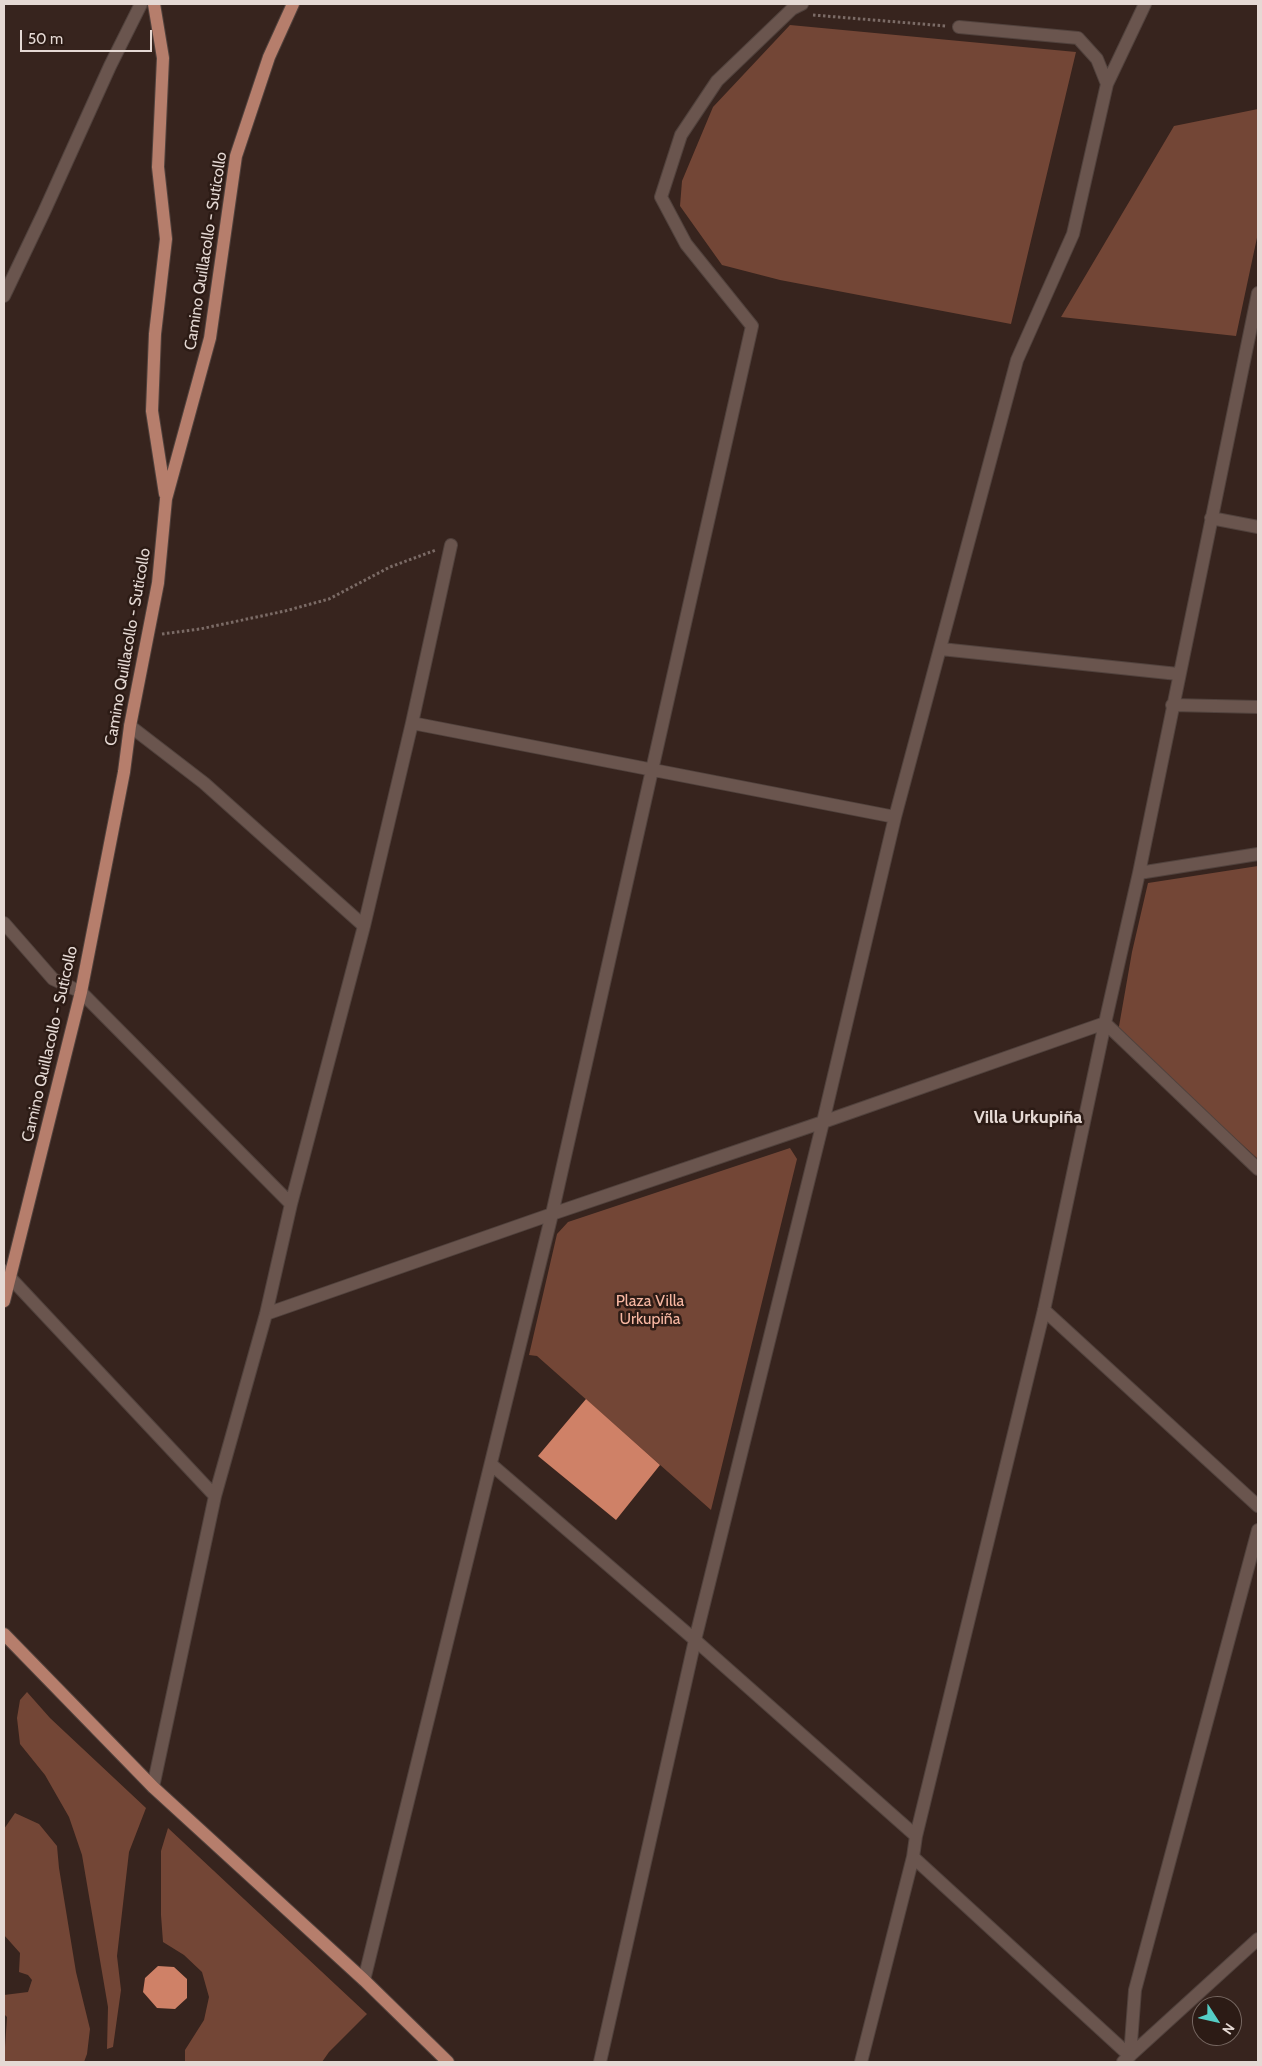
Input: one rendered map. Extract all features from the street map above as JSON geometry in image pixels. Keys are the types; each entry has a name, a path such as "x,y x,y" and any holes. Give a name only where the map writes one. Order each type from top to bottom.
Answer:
{"main road":[{"path":"154,4 163,58 158,168 166,239 155,334 152,411 166,499"},
{"name":"Camino Quillacollo - Suticollo","path":"4,1301 7,1274 81,992 124,772 130,726 158,583 166,499 210,338 236,156 269,57 293,4"},
{"path":"4,1634 152,1787 364,1980 448,2062"}],"street":[{"path":"4,296 141,4"},
{"path":"364,1980 492,1465 552,1214 752,326 686,244 662,197 682,135 718,81 788,13 802,4"},
{"path":"600,2062 695,1640 823,1122 895,817 942,649 1017,360 1073,234 1107,84 1146,4"},
{"path":"959,27 1078,38 1097,59 1107,84"},
{"path":"861,2062 913,1857 916,1836 1044,1310 1139,873 1178,674 1258,293"},
{"path":"1211,518 1258,527"},
{"path":"152,1787 215,1496 266,1314 291,1204 364,926 412,723 451,545"},
{"path":"942,649 1178,674"},
{"path":"1172,704 1258,706"},
{"path":"412,723 895,817"},
{"path":"130,726 204,783 364,926"},
{"path":"1139,873 1258,854"},
{"path":"4,923 53,979 81,992 291,1204"},
{"path":"266,1314 1105,1023"},
{"path":"1105,1023 1258,1169"},
{"path":"7,1274 215,1496"},
{"path":"1044,1310 1258,1506"},
{"path":"492,1465 695,1640 916,1836"},
{"path":"1126,2059 1134,1990 1258,1530"},
{"path":"913,1857 1126,2059"},
{"path":"1126,2059 1258,1939"}],"path":[{"path":"788,13 959,27"},
{"path":"148,636 200,629 285,611 329,599 390,567 451,545"}],"green space":[{"path":"790,25 1076,52 1011,324 780,280 722,265 680,206 682,181 713,107"},
{"path":"1258,109 1258,233 1236,336 1061,317 1174,126"},
{"path":"1258,866 1258,1159 1118,1032 1132,952 1148,883"},
{"name":"Plaza Villa Urkupiña","path":"790,1148 797,1159 711,1510 537,1356 529,1355 557,1234 568,1222"},
{"path":"27,1692 50,1718 146,1808 129,1852 117,1956 121,1990 113,2047 107,2049 108,2007 82,1855 69,1817 45,1775 20,1744 17,1718 20,1700"},
{"path":"15,1813 39,1824 57,1846 76,1972 90,2029 87,2054 84,2062 4,2062 7,2017 4,2014 4,1995 28,1992 32,1980 28,1975 19,1972 20,1953 4,1935 4,1829"},
{"path":"168,1828 367,2014 329,2052 322,2062 185,2062 185,2050 204,2020 209,1997 202,1972 184,1955 163,1942 161,1851"}],"building":[{"path":"586,1399 660,1465 616,1520 538,1456"},
{"path":"158,1966 174,1967 187,1979 187,1998 175,2009 157,2008 143,1992 145,1978"}],"district":[{"name":"Villa Urkupiña","path":"1028,1118"}]}
